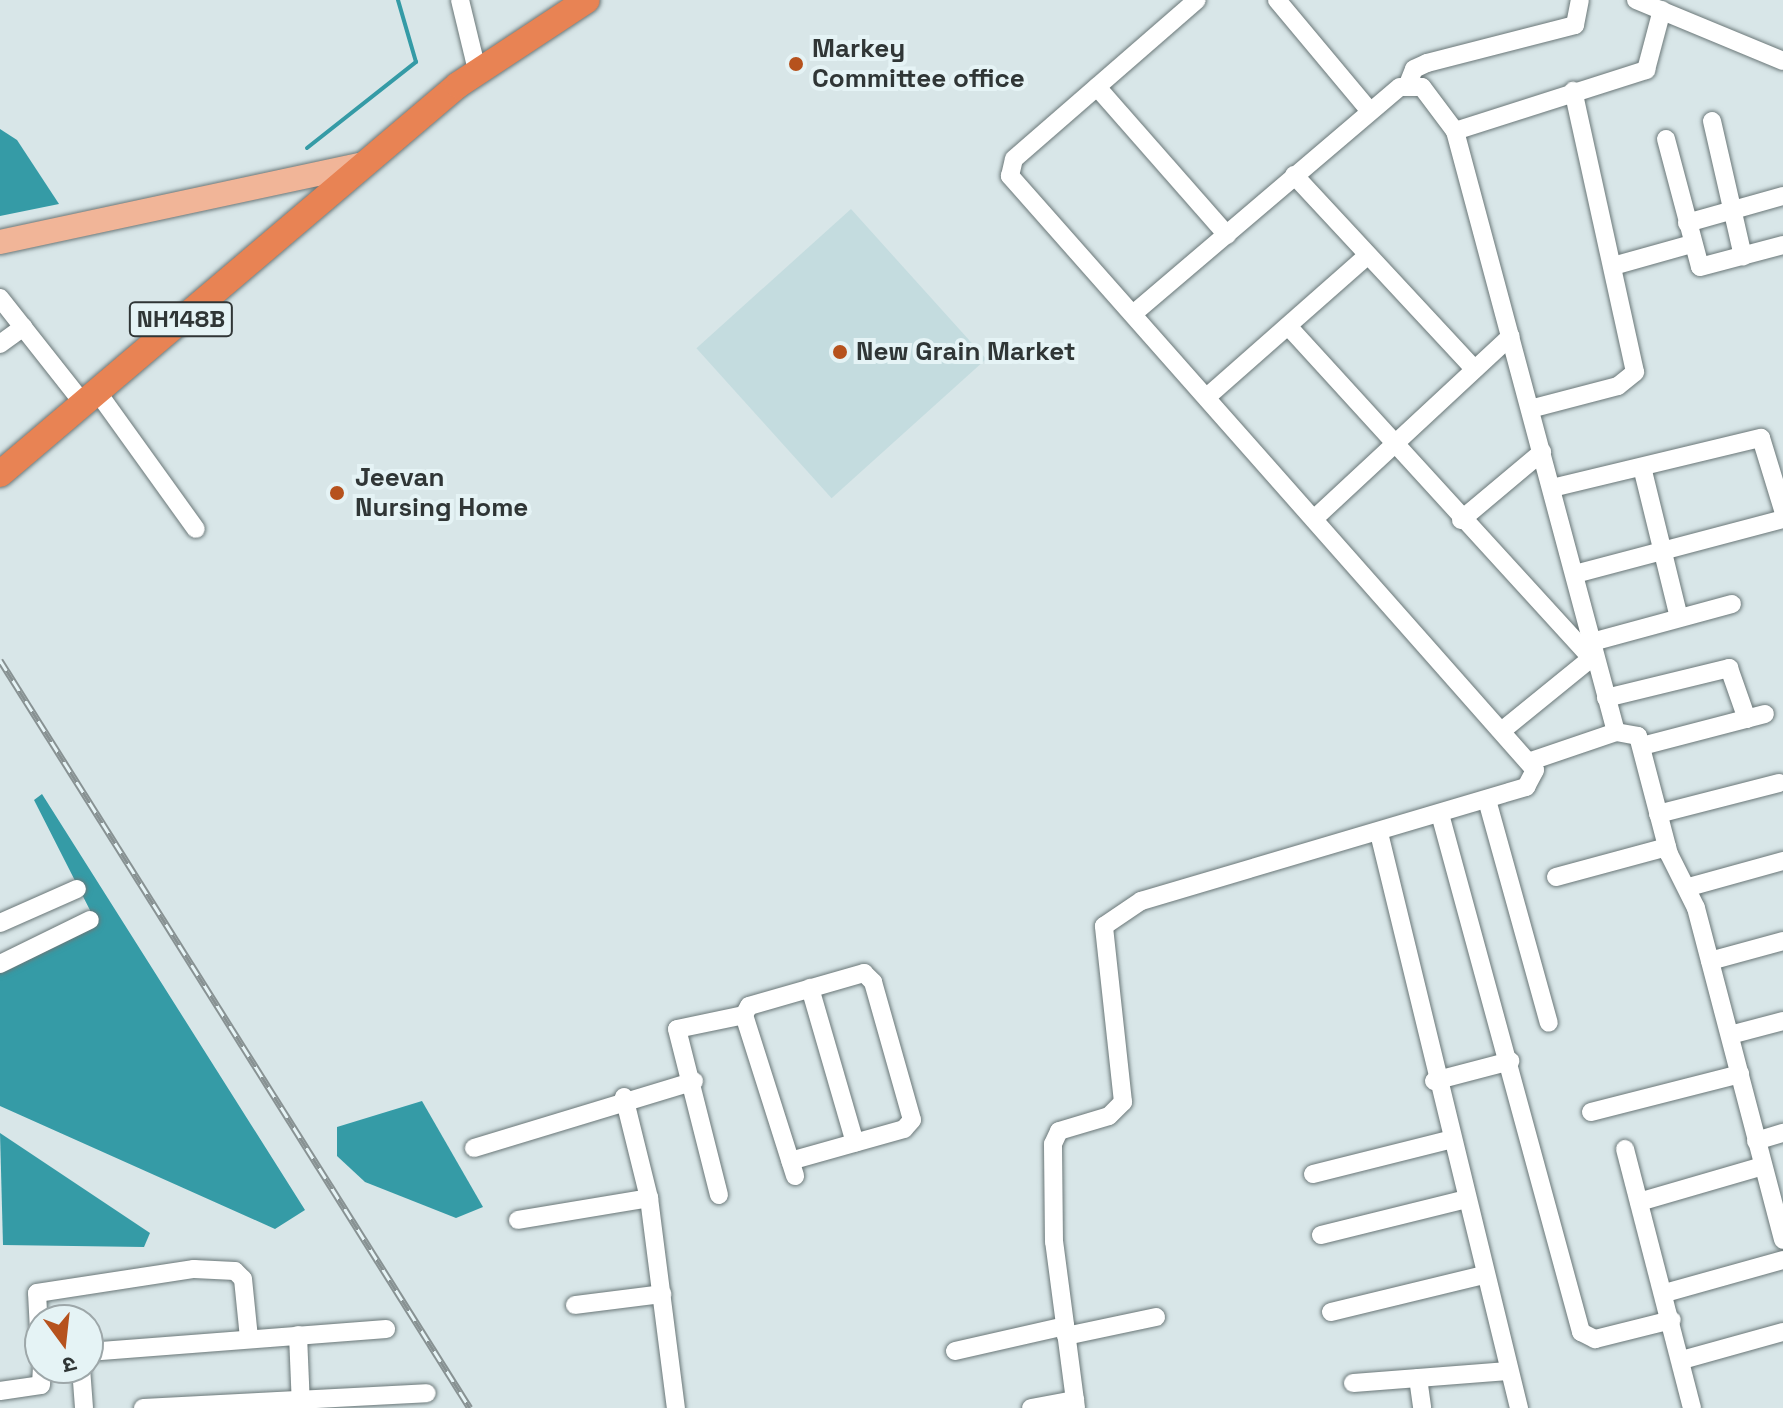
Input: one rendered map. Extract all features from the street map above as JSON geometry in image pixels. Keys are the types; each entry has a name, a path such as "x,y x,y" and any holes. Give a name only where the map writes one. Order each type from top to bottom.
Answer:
{"highway":[{"name":"NH148B","path":"458,85 475,62 564,0"},
{"name":"NH148B","path":"0,474 458,85 587,0"}],"main road":[{"path":"0,242 364,164"}],"street":[{"path":"460,0 475,62"},
{"path":"1031,1408 1076,1404 1054,1242 1055,1137 1109,1116 1123,1102 1104,926 1141,901 1379,833 1487,800 1533,782 1531,761 1504,729 1133,314 1009,167 1197,0"},
{"path":"1277,0 1369,110"},
{"path":"1133,314 1369,110 1408,84 1420,65 1575,25 1580,0"},
{"path":"1636,0 1783,61"},
{"path":"1455,131 1646,70 1662,10"},
{"path":"1408,84 1430,95 1455,131 1616,732"},
{"path":"1097,87 1227,235"},
{"path":"1530,409 1630,381 1635,361 1573,91"},
{"path":"1712,121 1743,256"},
{"path":"1666,139 1700,267 1783,245"},
{"path":"1294,175 1474,369"},
{"path":"1687,223 1783,196"},
{"path":"1613,266 1692,244"},
{"path":"1208,396 1368,255"},
{"path":"0,298 23,327 89,396 196,529"},
{"path":"1288,326 1395,441 1461,520 1593,655"},
{"path":"0,344 23,327"},
{"path":"1315,518 1511,336"},
{"path":"1552,488 1761,438 1783,510"},
{"path":"1461,520 1542,452"},
{"path":"1642,467 1679,618"},
{"path":"1575,574 1783,519"},
{"path":"1504,729 1593,655 1679,618 1732,604"},
{"path":"1606,698 1729,668 1747,719"},
{"path":"1642,746 1765,714"},
{"path":"1531,761 1616,732 1634,731 1642,746 1667,847 1689,887 1756,1141 1779,1213 1783,1240"},
{"path":"1658,814 1779,783"},
{"path":"1487,800 1549,1023"},
{"path":"1440,814 1583,1337 1672,1320"},
{"path":"1379,833 1434,1081 1452,1139 1519,1408"},
{"path":"1556,877 1667,847"},
{"path":"1689,887 1783,861"},
{"path":"0,923 77,889"},
{"path":"0,964 90,920"},
{"path":"1710,961 1783,941"},
{"path":"868,974 912,1120 793,1169 744,1015 749,1006 868,974"},
{"path":"810,988 855,1143"},
{"path":"719,1195 694,1081 677,1029 744,1015"},
{"path":"1730,1035 1783,1021"},
{"path":"1434,1081 1510,1061"},
{"path":"1591,1112 1740,1074"},
{"path":"474,1148 624,1097 694,1081"},
{"path":"624,1097 649,1198 676,1408"},
{"path":"1756,1141 1783,1133"},
{"path":"1313,1174 1452,1139"},
{"path":"1625,1149 1672,1320 1692,1408"},
{"path":"1639,1202 1763,1166"},
{"path":"518,1220 649,1198"},
{"path":"1321,1235 1466,1199"},
{"path":"1665,1293 1783,1260"},
{"path":"38,1304 37,1293 194,1269 235,1271 243,1279 249,1338"},
{"path":"1331,1312 1484,1275"},
{"path":"575,1305 662,1294"},
{"path":"955,1351 1156,1317"},
{"path":"104,1351 386,1329"},
{"path":"1682,1360 1783,1332"},
{"path":"298,1335 301,1403"},
{"path":"1353,1383 1509,1371"},
{"path":"1418,1378 1422,1408"},
{"path":"16,1408 9,1390 41,1384"},
{"path":"82,1384 84,1408"},
{"path":"143,1408 301,1403 427,1393"}],"shaded area":[{"name":"New Grain Market","path":"851,209 986,359 832,498 696,348"}],"water":[{"path":"0,129 17,140 59,204 0,216"},
{"path":"42,794 305,1210 275,1229 0,1106 0,970 96,922 34,800"},
{"path":"422,1101 483,1207 456,1218 365,1182 337,1156 337,1127"},
{"path":"0,1133 150,1233 144,1247 3,1245"}],"waterway":[{"path":"307,148 416,62 398,0"}],"railway":[{"path":"0,660 470,1408"}],"place":[{"name":"Markey Committee office","path":"796,64"},
{"name":"New Grain Market","path":"840,352"},
{"name":"Jeevan Nursing Home","path":"337,493"}]}
